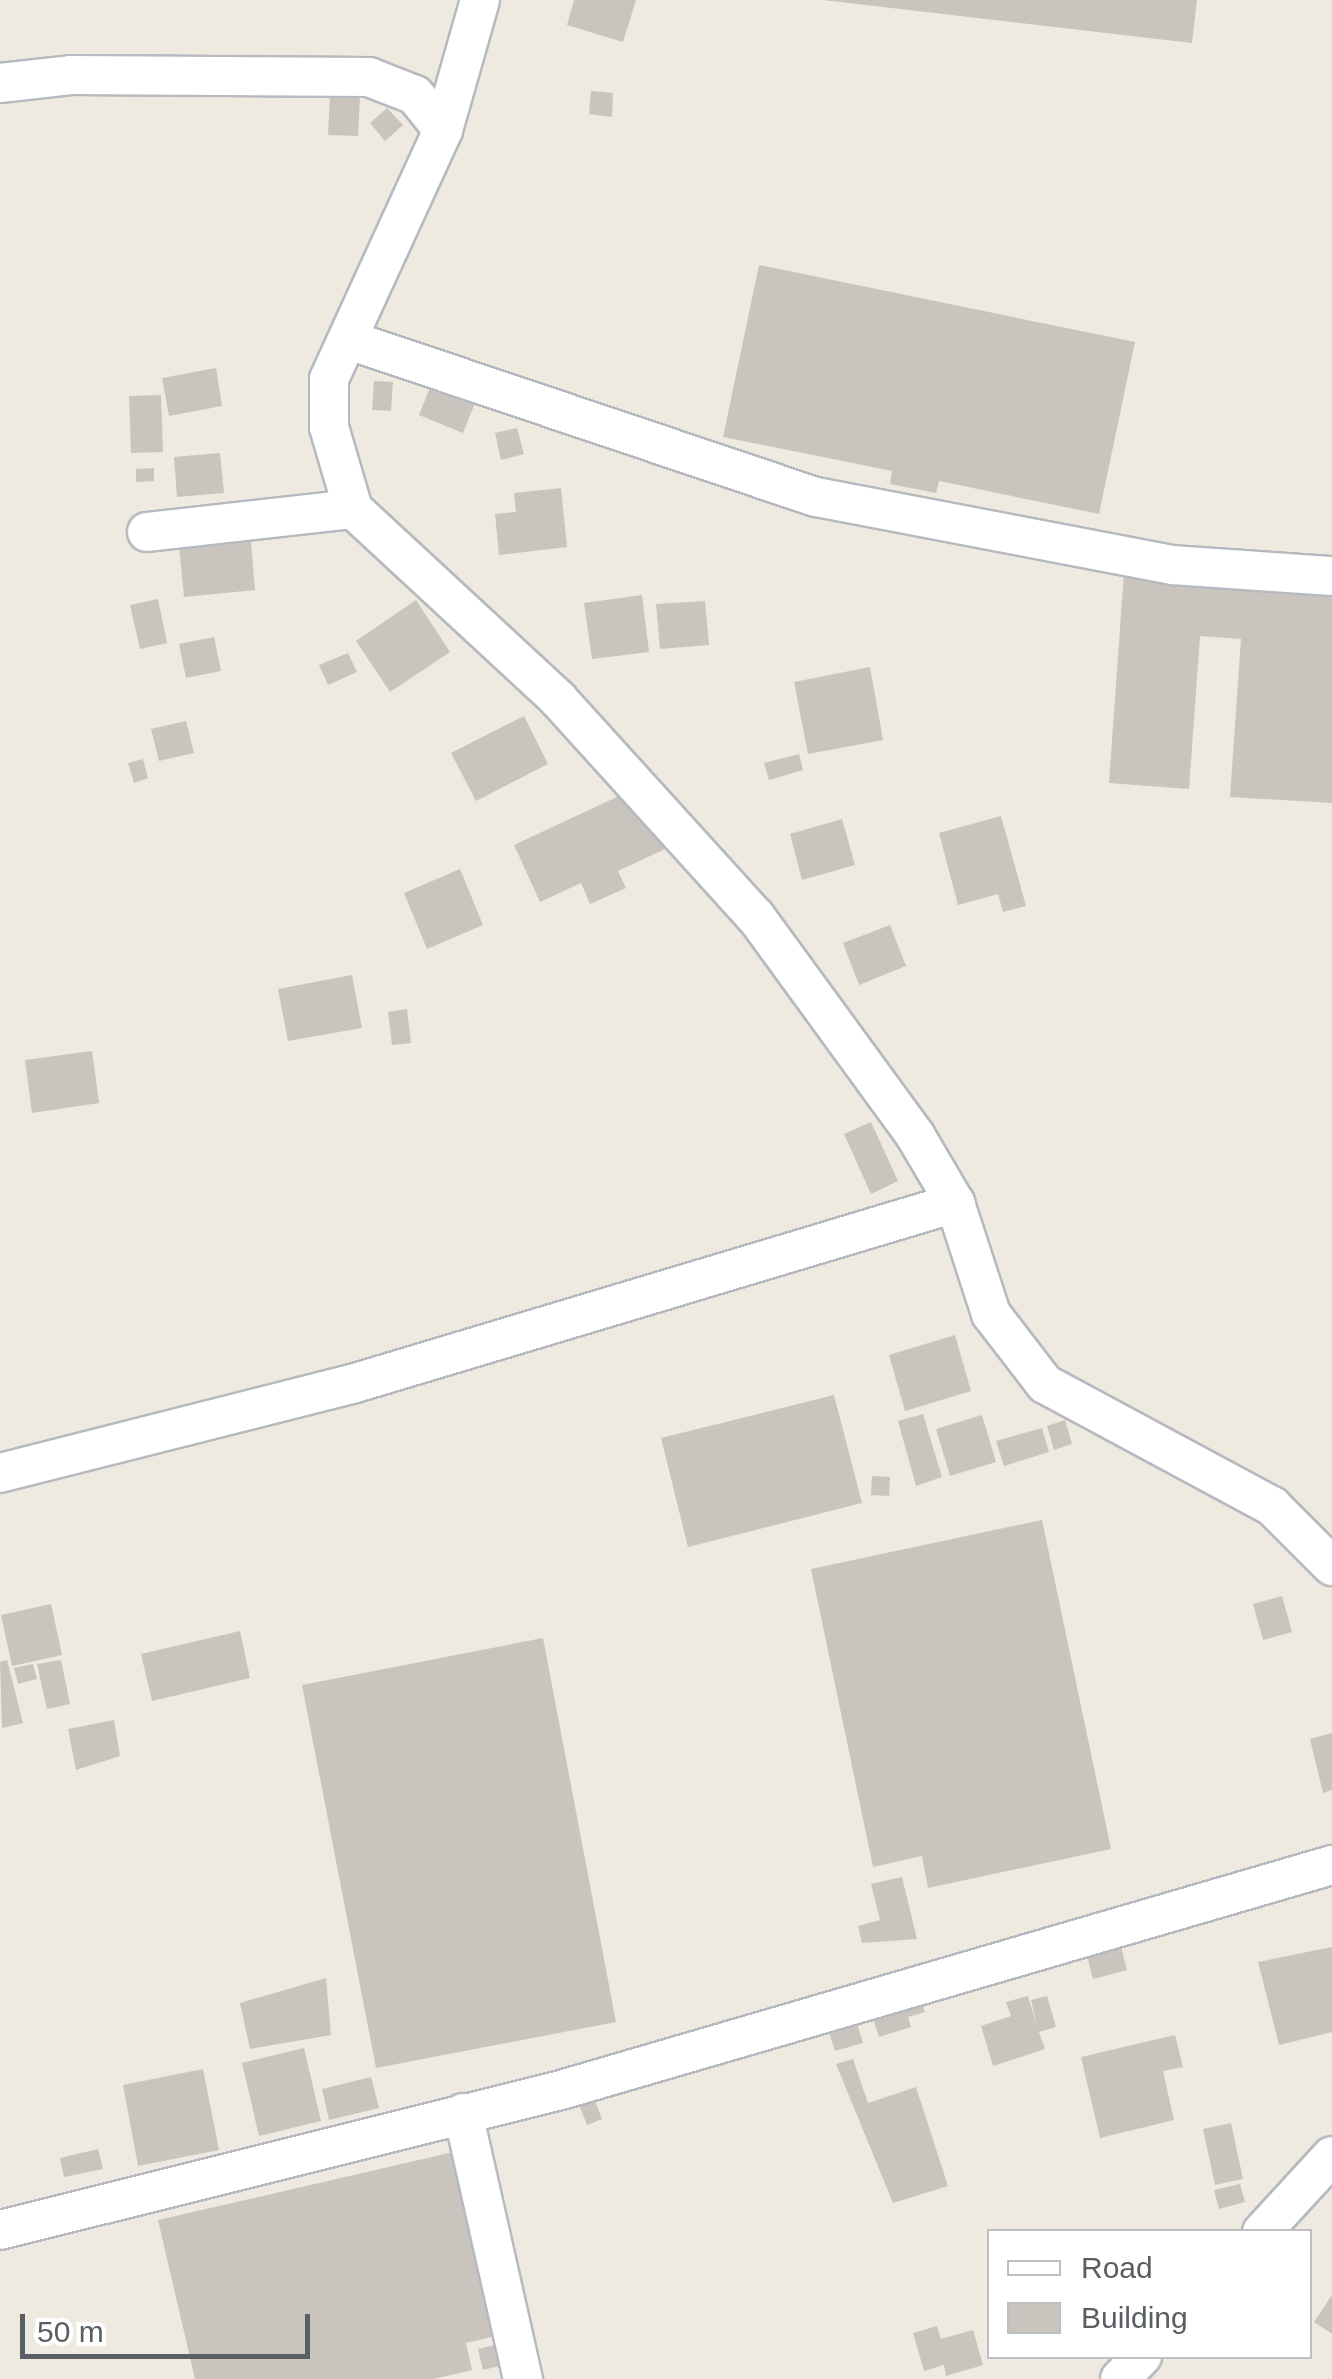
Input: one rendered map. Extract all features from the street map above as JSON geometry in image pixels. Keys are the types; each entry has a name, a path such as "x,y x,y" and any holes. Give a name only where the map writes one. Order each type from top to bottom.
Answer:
{"street":[{"path":"480,0 443,130 329,378 329,426 353,508 558,700 716,870 867,1066 955,1203 992,1314 1045,1384 1272,1506 1332,1566"},
{"path":"0,83 71,74 368,77 416,96 443,130"},
{"path":"348,340 816,497 1173,565 1332,576"},
{"path":"147,532 353,508"},
{"path":"0,1473 352,1384 955,1203"},
{"path":"0,2230 463,2113 1332,1865"},
{"path":"463,2113 523,2379"},
{"path":"1265,2229 1332,2156"},
{"path":"1120,2379 1139,2359"}],"building":[{"path":"574,0 636,0 623,42 567,25"},
{"path":"823,0 1197,0 1192,43"},
{"path":"591,91 613,93 612,117 589,114"},
{"path":"330,93 360,95 358,136 328,135"},
{"path":"387,108 403,125 385,141 370,123"},
{"path":"759,265 1135,342 1099,514 939,481 936,493 890,484 892,471 723,437"},
{"path":"216,368 222,406 169,416 162,378"},
{"path":"374,381 393,382 391,411 372,410"},
{"path":"431,385 475,403 463,433 419,415"},
{"path":"161,395 163,452 131,453 129,396"},
{"path":"517,428 524,454 501,460 495,433"},
{"path":"220,453 224,493 177,497 174,457"},
{"path":"154,468 154,481 136,482 136,469"},
{"path":"561,488 567,547 499,555 495,514 516,512 514,493"},
{"path":"250,529 255,590 184,597 178,536"},
{"path":"1124,572 1332,584 1332,803 1230,797 1241,639 1200,636 1189,789 1109,783"},
{"path":"642,595 649,652 592,659 584,603"},
{"path":"158,599 167,643 140,649 130,605"},
{"path":"416,600 450,652 390,692 356,641"},
{"path":"705,601 709,645 660,649 656,604"},
{"path":"214,637 221,671 186,678 179,644"},
{"path":"348,653 357,672 328,685 319,665"},
{"path":"870,667 883,740 808,754 794,682"},
{"path":"524,716 548,764 476,801 451,753"},
{"path":"186,721 194,753 159,761 151,729"},
{"path":"799,754 803,770 769,780 764,763"},
{"path":"143,759 148,778 134,783 128,763"},
{"path":"636,788 665,849 618,871 626,888 590,904 581,883 540,902 514,845"},
{"path":"1001,816 1026,906 1003,912 998,894 958,905 939,833"},
{"path":"842,819 855,865 802,880 790,834"},
{"path":"460,869 483,925 427,949 404,893"},
{"path":"890,925 906,966 859,985 843,943"},
{"path":"352,975 362,1028 288,1041 278,989"},
{"path":"407,1009 411,1043 392,1045 388,1012"},
{"path":"92,1051 99,1103 32,1113 25,1060"},
{"path":"871,1122 898,1181 871,1194 844,1134"},
{"path":"955,1335 971,1391 905,1411 889,1355"},
{"path":"834,1395 862,1503 688,1547 661,1438"},
{"path":"923,1414 942,1477 916,1486 898,1421"},
{"path":"982,1415 996,1462 950,1476 936,1429"},
{"path":"1065,1420 1072,1444 1054,1450 1047,1426"},
{"path":"1042,1428 1049,1452 1004,1466 996,1441"},
{"path":"872,1476 890,1477 889,1496 871,1495"},
{"path":"1042,1520 1111,1849 928,1888 922,1856 873,1867 811,1569"},
{"path":"1282,1596 1292,1632 1263,1640 1253,1604"},
{"path":"51,1604 62,1655 12,1666 1,1615"},
{"path":"240,1631 250,1678 152,1701 141,1654"},
{"path":"543,1638 616,2022 376,2068 302,1685"},
{"path":"7,1660 23,1723 2,1728 0,1662"},
{"path":"61,1660 70,1704 47,1709 37,1664"},
{"path":"33,1664 37,1679 18,1684 14,1668"},
{"path":"114,1720 120,1756 76,1770 68,1729"},
{"path":"1332,1733 1332,1790 1323,1793 1310,1739"},
{"path":"902,1877 917,1939 862,1943 858,1926 880,1920 871,1884"},
{"path":"1120,1943 1127,1970 1093,1979 1086,1952"},
{"path":"1332,1947 1332,2032 1279,2045 1258,1962"},
{"path":"326,1978 331,2035 250,2049 240,2003"},
{"path":"1028,1996 1037,2026 1031,2000 1047,1996 1056,2027 1039,2032 1045,2049 993,2066 981,2026 1011,2016 1006,2002"},
{"path":"921,1999 925,2012 908,2017 911,2027 879,2037 872,2015"},
{"path":"856,2021 863,2043 835,2051 828,2030"},
{"path":"1175,2035 1183,2067 1163,2071 1174,2120 1100,2138 1081,2057"},
{"path":"304,2048 321,2121 259,2136 242,2063"},
{"path":"853,2059 868,2103 916,2087 948,2186 893,2203 836,2064"},
{"path":"203,2069 219,2150 138,2166 123,2085"},
{"path":"371,2077 379,2108 329,2120 322,2089"},
{"path":"595,2101 602,2119 587,2125 580,2107"},
{"path":"1231,2123 1243,2179 1215,2185 1203,2129"},
{"path":"98,2149 103,2169 64,2177 60,2158"},
{"path":"462,2150 504,2334 466,2343 472,2370 433,2379 195,2379 158,2220"},
{"path":"1240,2184 1245,2202 1219,2209 1214,2190"},
{"path":"1332,2295 1332,2334 1314,2322"},
{"path":"937,2326 941,2339 973,2330 983,2365 946,2376 944,2365 924,2371 913,2333"},
{"path":"503,2343 508,2364 483,2370 478,2349"}]}
